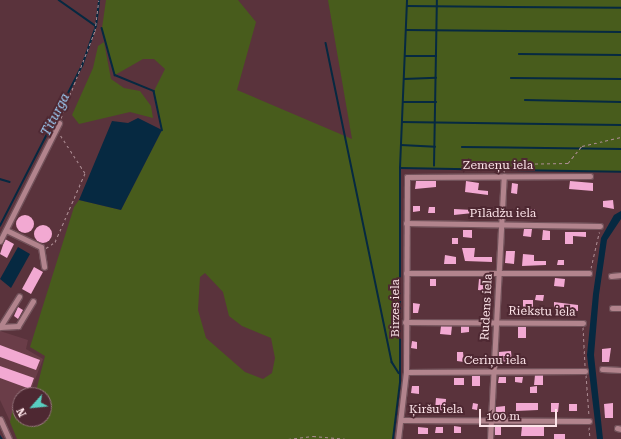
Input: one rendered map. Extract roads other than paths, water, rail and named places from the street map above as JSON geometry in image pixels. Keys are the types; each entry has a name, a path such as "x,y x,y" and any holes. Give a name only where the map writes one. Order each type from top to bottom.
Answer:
{"street":[{"path":"0,241 59,122"},
{"name":"Rudens iela","path":"490,439 504,176"},
{"name":"Zemeņu iela","path":"407,177 590,176"},
{"name":"Birzes iela","path":"398,439 402,420 406,372 405,322 407,177"},
{"name":"Pīlādžu iela","path":"406,223 600,226"},
{"path":"6,230 41,247 44,267"},
{"path":"406,273 589,273"},
{"path":"611,276 621,276"},
{"path":"0,327 19,297"},
{"path":"0,327 18,326 33,301"},
{"path":"612,308 621,308"},
{"name":"Riekstu iela","path":"405,322 583,323"},
{"path":"602,369 621,370"},
{"name":"Ceriņu iela","path":"406,372 585,371"},
{"path":"0,419 9,439"},
{"name":"Ķiršu iela","path":"402,420 590,421"}],"water":[{"path":"138,118 162,130 121,210 79,200 112,121 128,123"},
{"path":"621,211 621,219 607,240 599,295 594,355 603,439 597,439 587,355 593,294 601,238 614,215"},
{"path":"18,247 30,254 11,288 0,279"}],"waterway":[{"path":"59,0 96,26"},
{"name":"Titurga","path":"0,226 82,66 96,26 99,0"},
{"path":"400,168 407,0"},
{"path":"434,166 437,0"},
{"path":"407,6 621,8"},
{"path":"102,28 115,75 154,91 162,130"},
{"path":"406,30 621,32"},
{"path":"326,43 392,362 399,373"},
{"path":"519,54 621,55"},
{"path":"405,56 436,56"},
{"path":"404,79 436,78"},
{"path":"511,78 621,79"},
{"path":"525,100 621,102"},
{"path":"403,102 436,102"},
{"path":"402,122 621,125"},
{"path":"401,145 435,147"},
{"path":"462,147 621,149"},
{"path":"393,439 400,383 400,168 621,172"},
{"path":"0,179 10,182"}]}
